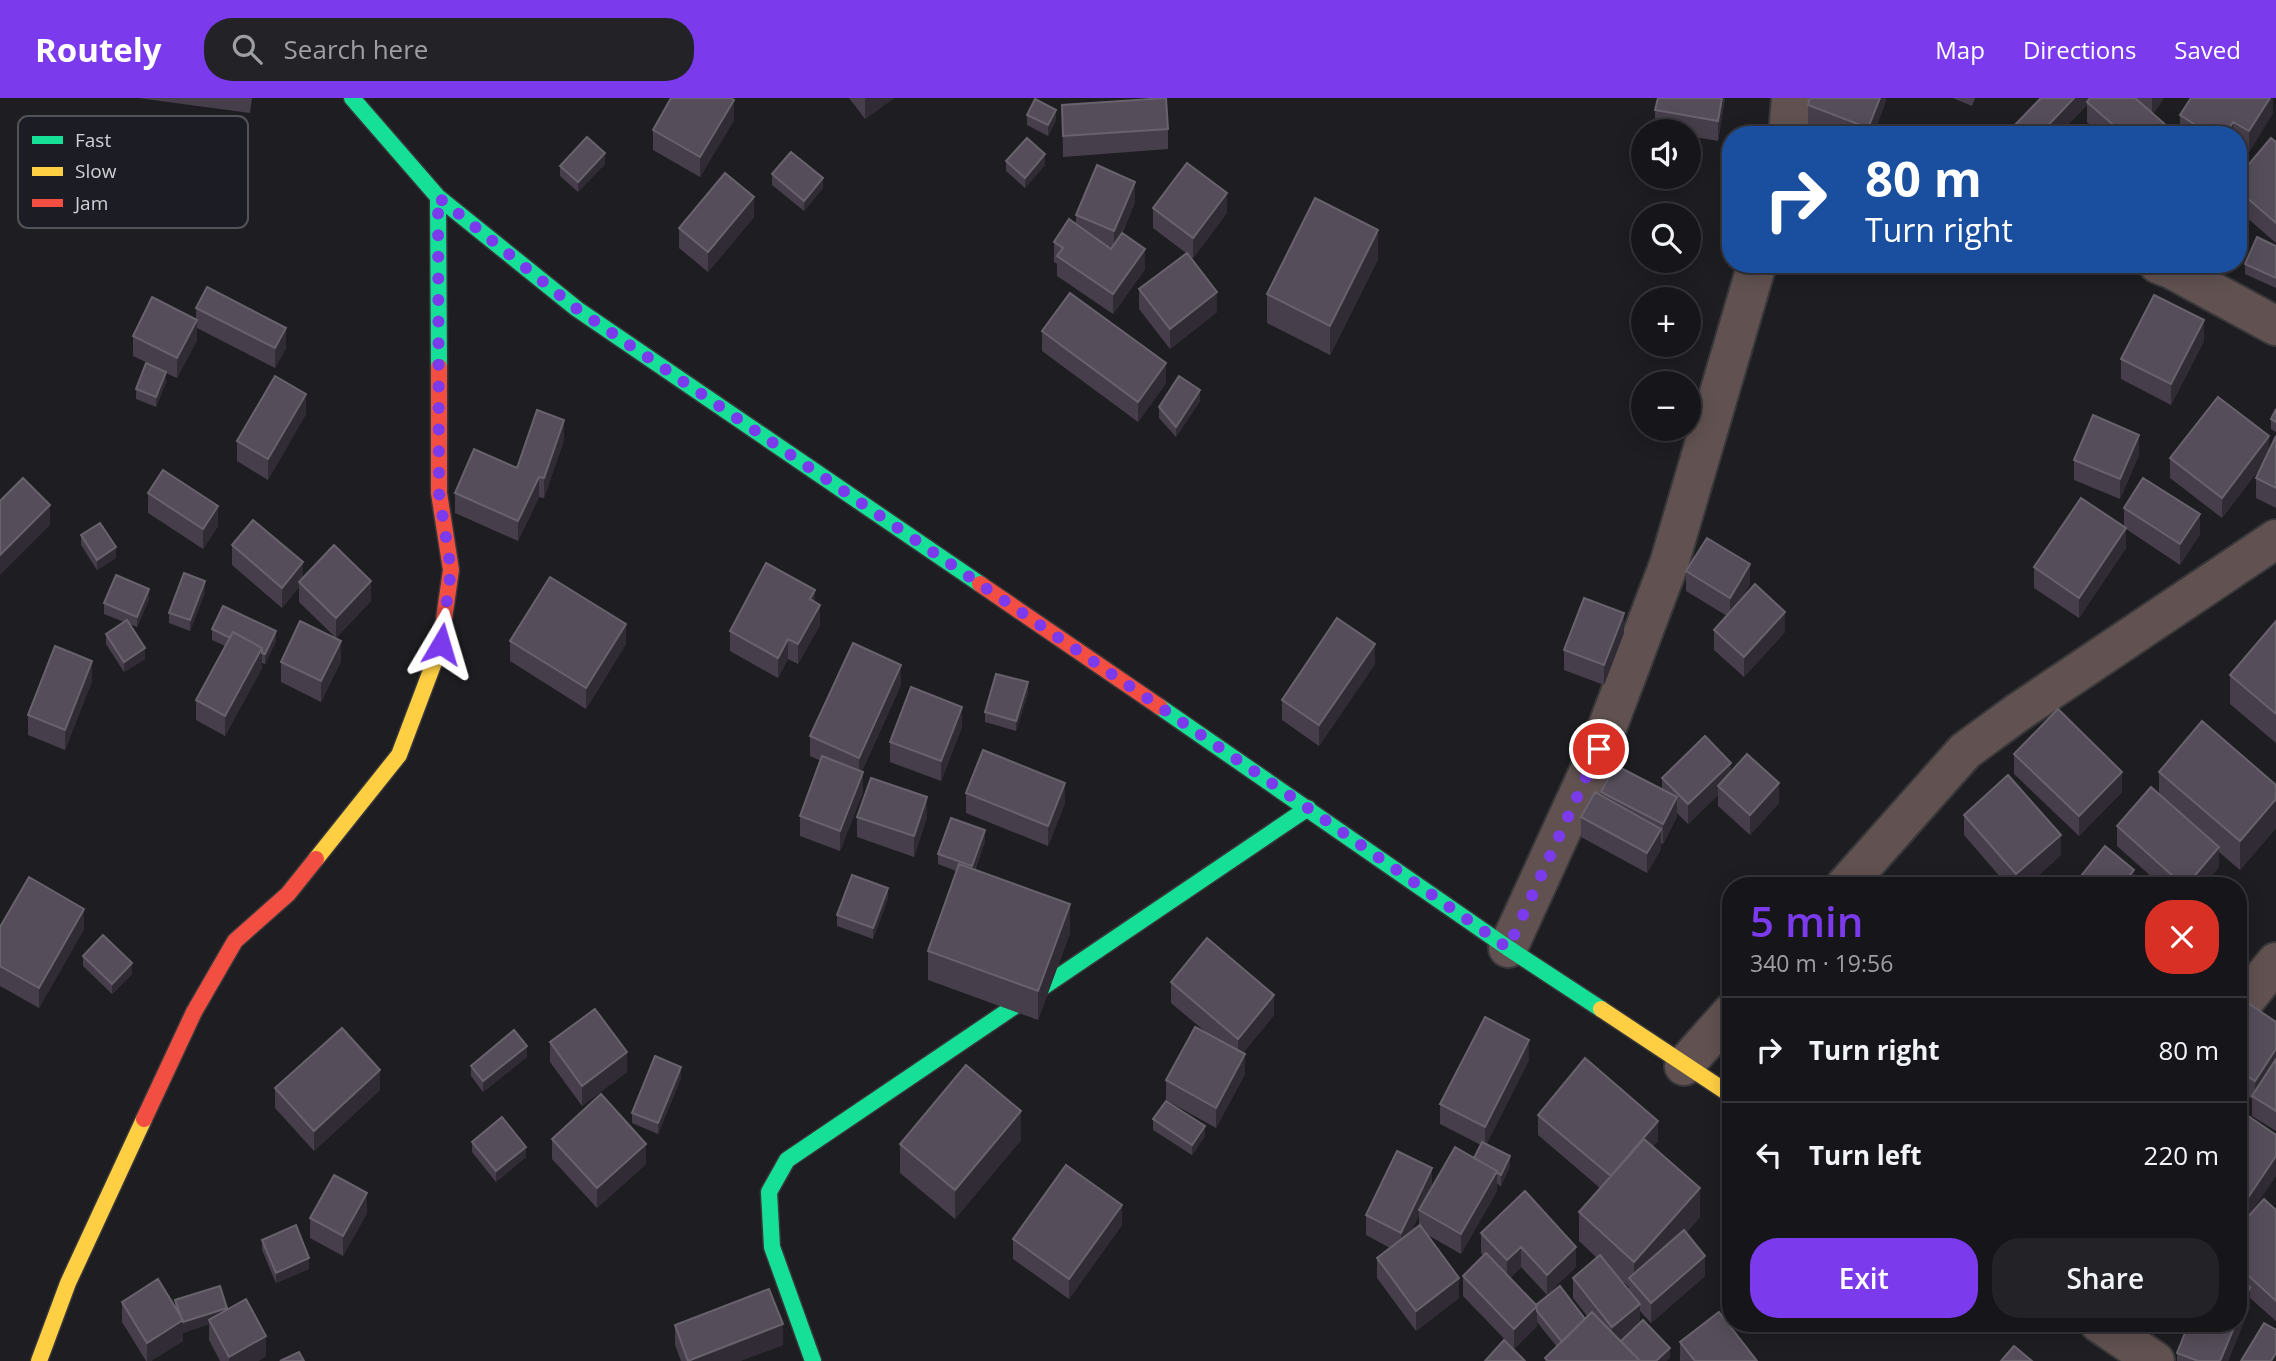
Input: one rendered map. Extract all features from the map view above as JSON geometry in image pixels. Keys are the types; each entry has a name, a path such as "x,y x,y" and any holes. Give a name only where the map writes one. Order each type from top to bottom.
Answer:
{"street":[{"path":"352,98 438,197 577,309 1308,808 1508,948 1722,1089"},
{"path":"1789,126 1791,98"},
{"path":"39,1361 68,1283 194,1012 235,941 288,894 399,755 441,644 451,570 439,493 438,197"},
{"path":"1508,948 1599,749 1669,564 1754,273"},
{"path":"2179,273 2276,326"},
{"path":"1853,877 1965,751 2017,713 2274,546"},
{"path":"813,1361 772,1247 769,1192 787,1160 1308,808"},
{"path":"2247,998 2276,962"},
{"path":"1684,1066 1722,1023"},
{"path":"2112,1332 2155,1361"}],"building":[{"path":"671,98 734,100 700,157 653,130"},
{"path":"1166,98 1168,129 1063,136 1062,105"},
{"path":"1658,98 1722,98 1718,121 1655,110"},
{"path":"1810,98 1880,98 1869,126 1808,105"},
{"path":"2041,98 2074,98 2048,126 2014,126"},
{"path":"2090,98 2135,98 2167,126 2115,126 2087,102"},
{"path":"2191,98 2270,98 2249,131 2247,126 2233,122 2231,126 2197,126 2180,115"},
{"path":"1035,99 1056,110 1048,125 1027,115"},
{"path":"587,137 605,153 578,182 560,166"},
{"path":"1027,138 1045,154 1025,178 1006,161"},
{"path":"2271,138 2276,142 2276,223 2247,198 2247,166"},
{"path":"791,152 823,178 804,201 772,174"},
{"path":"1187,163 1227,193 1193,238 1153,208"},
{"path":"1097,165 1135,182 1114,231 1076,215"},
{"path":"725,173 754,197 708,252 679,228"},
{"path":"1315,198 1378,230 1330,326 1267,294"},
{"path":"1069,219 1111,249 1122,233 1145,249 1113,294 1057,256 1063,248 1054,242"},
{"path":"2257,237 2276,246 2276,278 2247,265"},
{"path":"1187,253 1217,292 1170,329 1139,289"},
{"path":"207,287 286,328 275,348 196,308"},
{"path":"1070,293 1166,363 1138,402 1042,331"},
{"path":"2154,295 2204,320 2171,384 2121,359"},
{"path":"152,297 197,320 177,358 133,336"},
{"path":"146,363 166,372 156,397 136,389"},
{"path":"275,376 306,394 268,459 237,441"},
{"path":"1179,376 1200,390 1176,427 1159,407"},
{"path":"2218,397 2269,436 2222,498 2170,458"},
{"path":"2276,409 2276,422 2271,419"},
{"path":"537,410 564,420 544,478 539,477 518,521 455,493 474,449 517,468"},
{"path":"2093,415 2139,435 2120,479 2074,460"},
{"path":"2276,436 2276,488 2256,478"},
{"path":"163,470 218,506 203,529 148,493"},
{"path":"23,478 50,505 0,555 0,501"},
{"path":"2143,478 2200,514 2180,544 2124,508"},
{"path":"2081,498 2126,528 2079,598 2034,567"},
{"path":"253,520 303,562 282,588 232,545"},
{"path":"100,523 116,547 97,560 81,535"},
{"path":"1707,538 1750,564 1730,598 1686,571"},
{"path":"334,545 371,581 336,618 299,582"},
{"path":"766,563 815,590 810,599 820,605 798,644 788,639 778,658 730,631"},
{"path":"184,573 205,581 190,620 169,613"},
{"path":"116,575 149,589 137,617 104,603"},
{"path":"550,577 626,624 586,688 510,641"},
{"path":"1755,584 1785,612 1744,657 1714,630"},
{"path":"1584,598 1624,613 1604,665 1564,650"},
{"path":"223,606 276,631 265,654 262,653 262,648 233,632 230,638 212,629"},
{"path":"1337,618 1375,644 1319,725 1282,700"},
{"path":"127,620 145,648 124,662 106,634"},
{"path":"300,621 341,641 321,681 281,662"},
{"path":"2276,621 2276,714 2230,675"},
{"path":"233,632 262,648 225,716 196,700"},
{"path":"853,643 901,665 859,758 810,736"},
{"path":"55,646 92,661 65,730 28,715"},
{"path":"996,674 1028,682 1016,721 985,712"},
{"path":"911,687 962,707 941,761 890,742"},
{"path":"2058,709 2122,772 2079,816 2014,754"},
{"path":"2202,721 2276,785 2276,799 2240,841 2159,772"},
{"path":"1705,736 1731,763 1688,804 1662,778"},
{"path":"983,750 1065,783 1048,826 966,793"},
{"path":"1747,754 1779,783 1750,815 1718,786"},
{"path":"822,756 863,772 840,831 800,816"},
{"path":"1615,765 1677,797 1663,824 1601,792"},
{"path":"2008,775 2061,835 2016,874 1964,815"},
{"path":"871,778 927,797 914,836 857,817"},
{"path":"2151,787 2219,847 2194,877 2174,877 2117,826"},
{"path":"1595,792 1661,829 1647,853 1581,817"},
{"path":"951,818 985,830 972,866 938,854"},
{"path":"2105,846 2134,870 2128,877 2080,877"},
{"path":"959,864 1070,904 1038,991 928,951"},
{"path":"852,875 888,888 873,928 837,915"},
{"path":"29,877 84,909 39,988 0,966 0,927"},
{"path":"103,935 132,963 112,984 83,956"},
{"path":"1207,938 1274,995 1238,1039 1171,982"},
{"path":"2247,1002 2276,1022 2276,1049 2255,1081 2247,1076"},
{"path":"595,1009 627,1052 582,1086 550,1042"},
{"path":"1485,1017 1529,1040 1485,1127 1440,1104"},
{"path":"1195,1027 1245,1054 1216,1108 1166,1080"},
{"path":"342,1028 380,1070 314,1131 275,1088"},
{"path":"514,1030 527,1046 483,1081 471,1066"},
{"path":"655,1056 681,1067 658,1123 632,1113"},
{"path":"1585,1058 1658,1121 1611,1176 1538,1115"},
{"path":"2276,1059 2276,1111 2252,1096"},
{"path":"966,1065 1021,1111 955,1190 900,1144"},
{"path":"601,1094 646,1144 597,1188 552,1139"},
{"path":"1166,1101 1205,1126 1192,1145 1153,1119"},
{"path":"2247,1115 2276,1135 2276,1156 2247,1199"},
{"path":"502,1117 526,1147 496,1171 472,1142"},
{"path":"1644,1139 1700,1188 1634,1262 1579,1212"},
{"path":"1482,1142 1510,1156 1501,1175 1474,1158"},
{"path":"1455,1147 1497,1171 1461,1234 1419,1210"},
{"path":"1397,1151 1432,1168 1401,1233 1366,1215"},
{"path":"1066,1165 1122,1205 1069,1279 1013,1239"},
{"path":"334,1175 367,1193 343,1236 310,1218"},
{"path":"1525,1191 1576,1247 1547,1275 1521,1247 1507,1260 1481,1233"},
{"path":"2264,1199 2276,1210 2276,1301 2247,1274 2247,1218"},
{"path":"296,1225 309,1258 276,1273 262,1240"},
{"path":"1420,1225 1459,1278 1416,1311 1377,1258"},
{"path":"1684,1230 1705,1256 1651,1303 1629,1278"},
{"path":"1486,1253 1537,1306 1514,1329 1463,1276"},
{"path":"1600,1255 1640,1304 1612,1327 1573,1278"},
{"path":"158,1279 183,1320 147,1343 122,1302"},
{"path":"220,1286 227,1308 183,1322 175,1300"},
{"path":"1560,1286 1585,1319 1562,1342 1537,1311 1536,1305"},
{"path":"769,1289 783,1324 688,1361 675,1325"},
{"path":"246,1299 266,1336 229,1357 209,1320"},
{"path":"1592,1312 1638,1361 1548,1361 1545,1358"},
{"path":"1719,1312 1722,1316 1722,1332 1735,1332 1757,1361 1695,1361 1680,1342"},
{"path":"1643,1320 1670,1348 1656,1361 1640,1361 1621,1341"},
{"path":"2264,1323 2276,1330 2276,1353 2271,1361 2241,1361"},
{"path":"2185,1332 2232,1332 2220,1361 2198,1361 2177,1353"},
{"path":"1504,1340 1525,1361 1485,1361"},
{"path":"2014,1346 2032,1361 2001,1361"},
{"path":"299,1352 304,1361 280,1361"}],"traffic: fast":[{"path":"352,98 438,197 577,309 980,584"},
{"path":"438,197 439,367"},
{"path":"1160,707 1508,948 1601,1009"},
{"path":"813,1361 772,1247 769,1192 787,1160 1308,808"}],"traffic: slow":[{"path":"316,859 399,755 441,644 442,633"},
{"path":"1601,1009 1722,1089"},
{"path":"39,1361 68,1283 144,1119"}],"traffic: jam":[{"path":"439,367 439,493 451,570 442,633"},
{"path":"980,584 1160,707"},
{"path":"144,1119 194,1012 235,941 288,894 316,859"}],"route":[{"path":"441,644 451,570 439,493 438,197 577,309 1308,808 1508,948 1599,749"}]}
